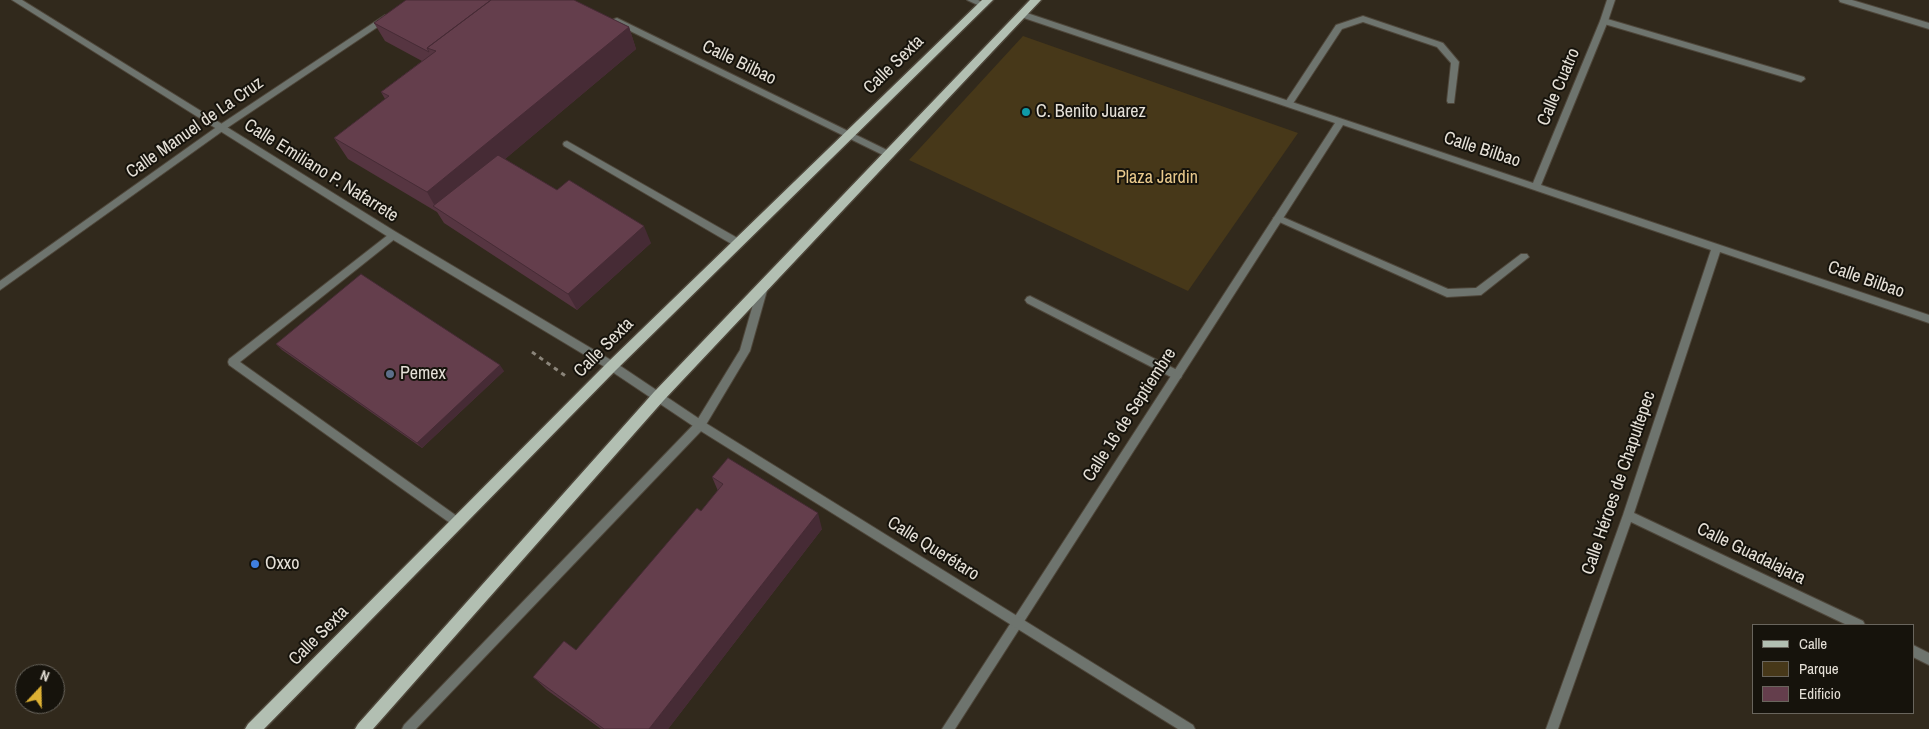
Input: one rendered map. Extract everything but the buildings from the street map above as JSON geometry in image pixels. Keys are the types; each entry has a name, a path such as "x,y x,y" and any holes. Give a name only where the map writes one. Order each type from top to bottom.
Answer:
{"main road":[{"path":"363,729 659,396 1024,15 1036,0"},
{"name":"Calle Sexta","path":"253,729 612,366 986,2"}],"street":[{"name":"Calle Emiliano P. Nafarrete","path":"16,0 394,235 659,396"},
{"path":"971,0 986,2"},
{"name":"Calle Cuatro","path":"1536,186 1611,0"},
{"path":"1843,0 1929,26"},
{"name":"Calle Manuel de La Cruz","path":"0,286 221,128 395,11"},
{"name":"Calle Bilbao","path":"1024,15 1929,319"},
{"name":"Calle Bilbao","path":"609,18 890,155"},
{"path":"1289,104 1339,28 1363,19 1440,45 1455,62 1451,101"},
{"path":"1604,21 1802,79"},
{"name":"Calle 16 de Septiembre","path":"948,729 1341,121"},
{"path":"567,144 738,243"},
{"path":"1278,218 1447,293 1478,292 1524,257"},
{"path":"394,235 233,362 457,523"},
{"name":"Calle Héroes de Chapultepec","path":"1552,729 1628,515 1717,247"},
{"path":"408,729 700,425 745,351 763,287"},
{"path":"1030,300 1177,375"},
{"name":"Calle Querétaro","path":"659,396 700,425 1189,729"},
{"name":"Calle Guadalajara","path":"1628,515 1857,624"},
{"path":"1914,652 1929,659"}],"green space":[{"name":"Plaza Jardin","path":"1023,36 1298,133 1188,291 909,160"}],"place":[{"name":"C. Benito Juarez","path":"1026,112"},
{"name":"Pemex","path":"390,374"},
{"name":"Oxxo","path":"255,564"}]}
